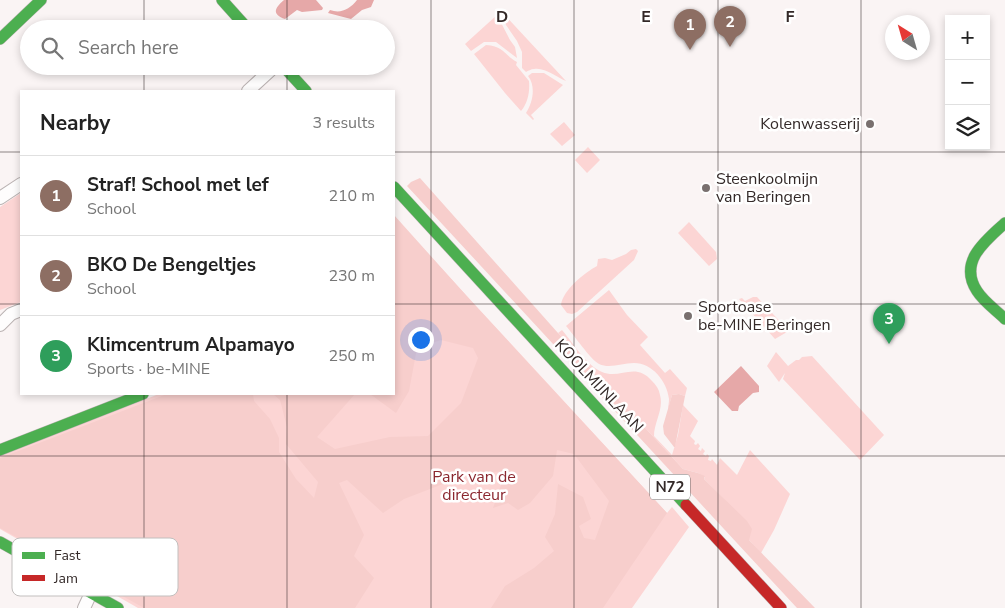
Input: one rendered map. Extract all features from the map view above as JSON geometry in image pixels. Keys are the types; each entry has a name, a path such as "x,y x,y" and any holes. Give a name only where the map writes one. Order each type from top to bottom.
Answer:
{"main road":[{"path":"0,39 41,0"},
{"path":"222,0 240,20"},
{"path":"291,75 305,90"},
{"name":"KOOLMIJNLAAN","path":"395,190 781,608"},
{"path":"1005,223 979,248 973,257 970,267 973,284 978,292 1005,319"},
{"path":"0,450 140,395"},
{"path":"0,542 12,549"},
{"path":"96,596 118,608"}],"street":[{"path":"249,90 265,75"},
{"path":"0,198 20,185"},
{"path":"0,325 11,314 20,310"},
{"path":"84,608 90,596"}],"green space":[{"path":"503,13 566,81 542,69 533,69 526,72 522,68 522,52 506,25"},
{"path":"497,15 515,47 517,58 496,42 484,42 471,51 465,44"},
{"path":"486,45 497,47 517,62 516,65 529,81 528,97 521,111 474,54"},
{"path":"532,73 544,73 563,85 531,115 533,120 526,113 533,94 532,84 528,76"},
{"path":"564,122 575,135 562,146 550,134"},
{"path":"588,147 600,160 587,173 575,160"},
{"path":"20,194 20,302 0,310 0,207"},
{"name":"Park van de directeur","path":"395,218 667,513 672,507 689,527 632,608 138,608 117,596 178,596 178,538 16,538 0,529 0,455 156,395 395,395"},
{"path":"689,222 716,252 717,259 709,266 678,233"},
{"path":"636,249 638,251 634,260 577,312 567,313 561,305 563,299 580,277 597,266 598,259 612,260"},
{"path":"609,290 627,315 648,337 640,345 665,373 670,369 687,388 685,396 679,394 672,395 668,410 668,392 658,374 641,364 612,366 599,364 566,326"},
{"path":"757,297 787,329 787,332 775,339 739,299 742,298 745,301"},
{"path":"562,330 585,359 596,369 609,374 640,372 655,384 659,391 661,405 654,436 672,455 678,435 683,405 698,421 690,436 695,441 694,444 698,443 700,446 698,449 701,451 702,448 705,451 703,454 709,456 708,460 711,461 712,459 717,465 720,458 737,475 750,450 790,494 774,530 761,553 749,540 724,499 704,479 705,477 683,469 558,333"},
{"path":"776,352 788,366 802,357 812,356 884,435 860,460 783,379 785,373 779,382 767,366"}],"shaded area":[{"path":"284,0 316,0 323,8 322,10 302,12 297,10 285,19 276,13 278,6"},
{"path":"357,0 374,0 371,7 362,10 351,19 328,13 330,10 345,10"},
{"path":"420,178 558,333 683,469 705,476 704,479 747,521 752,529 749,540 815,608 797,608 407,186"},
{"name":"Park van de directeur","path":"395,216 667,513 603,608 491,608 505,586 534,568 554,551 545,537 555,514 558,484 583,497 591,519 579,526 584,538 595,540 609,501 574,454 557,450 553,476 530,503 518,510 508,503 493,508 506,471 469,474 404,499 383,513 347,480 339,483 364,535 354,556 374,578 355,608 144,608 122,596 178,596 178,538 18,538 0,528 0,458 164,395 253,395 254,401 270,419 279,438 279,452 296,479 314,498 318,482 286,444 287,427 280,400 274,395 354,395 317,437 335,449 390,437 428,436 461,403 478,358 473,348 441,340 417,348 409,391 396,413 371,395 395,395"},
{"path":"741,366 759,386 759,392 753,393 739,406 738,411 732,411 714,392"},
{"path":"679,394 685,396 674,447 664,434 663,426 672,395"}],"traffic: fast":[{"path":"0,39 41,0"},
{"path":"222,0 240,20"},
{"path":"291,75 305,90"},
{"path":"395,188 686,505"},
{"path":"1005,223 976,253 972,261 971,271 972,280 977,291 1005,319"},
{"path":"0,450 140,395"},
{"path":"0,542 12,549"},
{"path":"97,596 118,608"}],"traffic: jam":[{"path":"686,505 781,608"}],"place":[{"name":"BKO De Bengeltjes","path":"730,47"},
{"name":"Straf! School met lef","path":"690,50"},
{"name":"Kolenwasserij","path":"870,124"},
{"name":"Steenkoolmijn van Beringen","path":"706,188"},
{"name":"Sportoase be-MINE Beringen","path":"688,316"},
{"name":"Klimcentrum Alpamayo","path":"889,344"}]}
